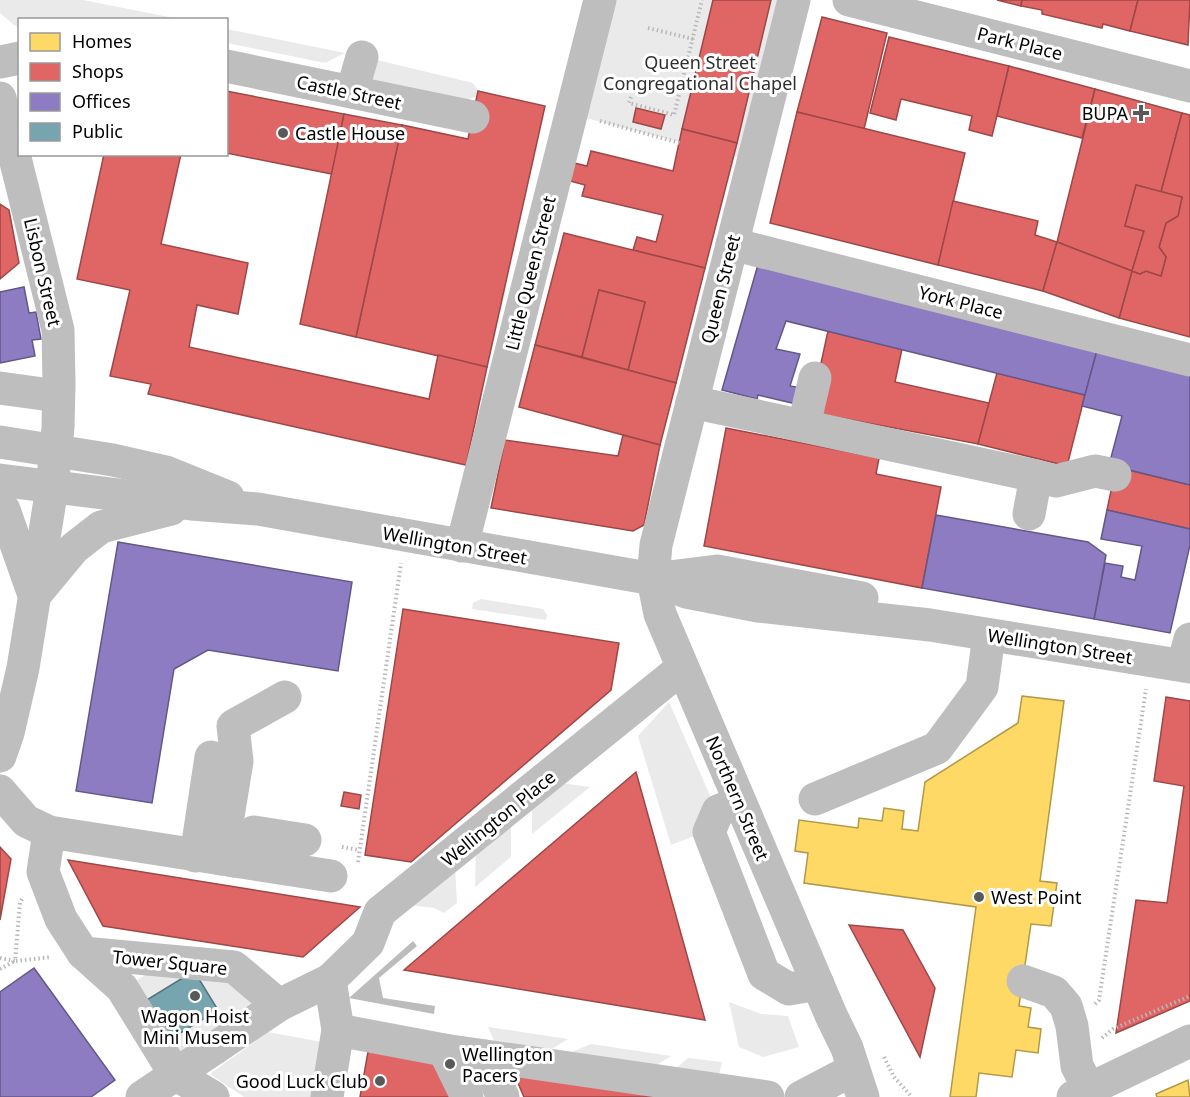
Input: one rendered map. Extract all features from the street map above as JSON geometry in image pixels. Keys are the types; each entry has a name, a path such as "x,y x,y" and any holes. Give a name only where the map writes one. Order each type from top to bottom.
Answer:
{"street":[{"name":"Little Queen Street","path":"462,546 600,0"},
{"name":"Queen Street","path":"653,579 656,545 794,0"},
{"name":"Park Place","path":"849,0 1190,86"},
{"path":"352,92 362,57"},
{"path":"0,62 18,58"},
{"name":"Castle Street","path":"228,66 352,92 389,111 472,117"},
{"name":"Lisbon Street","path":"0,98 7,157 58,330 56,450"},
{"name":"York Place","path":"732,244 1190,360"},
{"path":"804,425 815,378"},
{"path":"0,388 58,396"},
{"path":"692,402 1056,481 1095,471 1115,475"},
{"name":"Wellington Street","path":"0,442 166,471 258,509"},
{"path":"0,756 8,733 11,666 34,596 56,450"},
{"path":"1029,514 1036,476"},
{"name":"Wellington Street","path":"0,480 191,504 258,509 653,579 686,592 758,606 1188,657"},
{"path":"0,504 34,596"},
{"path":"34,596 74,548 101,527 191,504"},
{"name":"Northern Street","path":"653,579 660,614 682,668 847,1048 847,1090"},
{"path":"815,799 936,748 982,687 989,635"},
{"name":"Wellington Place","path":"142,1097 279,1005 330,980 368,943 380,912 682,668"},
{"path":"217,859 237,761 233,726 285,697"},
{"path":"211,757 217,859"},
{"path":"0,790 26,821 48,832 217,859 344,872"},
{"path":"740,802 718,811 709,832 764,974 789,989 818,984"},
{"path":"48,832 43,872 61,919 83,953 122,988 175,1074 208,1095"},
{"path":"217,859 254,832 305,840"},
{"name":"Tower Square","path":"83,953 234,967 279,1005"},
{"path":"327,1097 338,1030 330,980"},
{"path":"1023,981 1054,992 1066,1006 1072,1026 1081,1093 1190,1041"},
{"path":"831,1015 847,1024 859,1042 875,1081 886,1097"},
{"path":"338,1030 444,1050 768,1097"},
{"path":"444,1050 467,1097"},
{"path":"484,1056 503,1097"},
{"path":"801,1097 847,1090"}],"path":[{"path":"631,97 629,103 674,115 702,0"},
{"path":"648,28 693,39"},
{"path":"570,114 680,142"},
{"path":"344,872 405,536"},
{"path":"1072,1026 1099,1000 1147,680"},
{"path":"15,960 20,903 36,874 43,872"},
{"path":"0,958 15,960 83,953"},
{"path":"0,969 15,960"},
{"path":"1118,1027 1190,996"}],"green space":[{"path":"0,0 83,0 174,18 18,18 18,27 0,13"},
{"name":"Queen Street Congregational Chapel","path":"596,0 794,0 753,161 570,114"},
{"path":"228,29 345,53 325,63 228,43"},
{"path":"377,60 473,83 478,91 477,96 456,104 379,87 368,73"},
{"path":"481,599 543,609 547,615 546,620 472,609 473,603"},
{"path":"669,702 712,800 697,835 671,845 638,736"},
{"path":"553,782 590,787 532,834 532,800"},
{"path":"511,817 511,857 475,887 476,847"},
{"path":"455,865 457,903 444,913 434,908 410,905"},
{"path":"159,965 232,973 257,1013 177,1061 134,994 136,981","holes":["194,971 218,1010 169,1040 145,1001"]},
{"path":"729,1002 761,1014 788,1016 799,1047 763,1057 739,1047"},
{"path":"488,1027 568,1039 547,1052 495,1043"},
{"path":"268,1032 327,1043 317,1097 244,1097 210,1074"},
{"path":"591,1044 671,1056 650,1069 564,1055"},
{"path":"688,1058 722,1062 719,1075 668,1075"}],"shaded area":[{"path":"413,941 417,946 379,978 383,998 435,1006 434,1014 349,998"}],"building: Homes":[{"name":"West Point","path":"1022,696 1064,701 1040,881 1057,883 1051,926 1031,924 1019,1006 1031,1008 1028,1027 1041,1029 1038,1053 1016,1050 1012,1077 979,1073 976,1097 950,1097 976,907 804,883 808,853 795,851 799,820 858,828 859,818 882,821 884,808 904,811 902,829 918,831 925,782 1018,723"},
{"path":"1188,1080 1190,1097 1157,1097 1156,1094"}],"building: Shops":[{"path":"713,0 771,0 737,143 682,129"},
{"path":"997,0 1022,0 1021,6"},
{"path":"1022,0 1138,0 1130,31 1103,24 1102,28 1042,14 1042,10 1021,6"},
{"path":"1138,0 1190,0 1188,45 1130,31"},
{"path":"822,17 887,33 864,129 797,112"},
{"path":"889,37 1009,66 992,136 969,130 972,116 901,99 896,120 870,113"},
{"path":"1009,66 1095,89 1082,138 997,116"},
{"path":"1095,89 1182,113 1161,192 1136,185 1125,226 1144,231 1132,271 1057,242"},
{"name":"Castle House","path":"228,91 344,114 332,174 228,153"},
{"path":"478,91 545,106 487,367 356,337 402,125 468,139"},
{"path":"636,108 665,115 661,129 633,122"},
{"path":"797,112 965,153 938,265 770,223"},
{"path":"1182,113 1190,115 1190,337 1119,318 1132,271 1140,274 1146,271 1161,276 1166,257 1159,247 1166,223 1178,216 1182,197 1161,192"},
{"path":"344,114 402,125 356,337 300,324"},
{"path":"682,129 737,143 705,268 633,250 637,237 656,242 663,215 582,196 585,185 570,181 574,163 587,166 591,151 673,171"},
{"path":"104,156 181,156 161,244 248,263 238,314 197,305 189,347 429,399 438,355 487,367 466,465 148,394 151,384 110,376 130,290 77,279"},
{"path":"1136,185 1182,197 1178,216 1166,223 1159,247 1166,257 1161,276 1146,271 1140,274 1132,271 1144,231 1125,226"},
{"path":"953,201 1038,221 1035,235 1057,242 1043,291 938,265"},
{"path":"0,204 9,210 19,263 0,279"},
{"path":"564,233 705,268 676,383 628,370 645,302 599,290 582,357 535,345"},
{"path":"1057,242 1132,271 1119,318 1043,291"},
{"path":"599,290 645,302 628,370 582,357"},
{"path":"828,331 902,349 895,382 989,403 978,444 815,413 819,372"},
{"path":"535,345 676,383 660,445 519,407"},
{"path":"997,373 1085,395 1067,466 978,444"},
{"path":"726,428 879,458 876,474 941,487 922,588 704,546"},
{"path":"623,435 660,445 644,525 633,531 491,508 505,440 618,456"},
{"path":"1116,467 1190,485 1190,529 1107,510"},
{"path":"403,609 619,643 611,690 411,862 365,855"},
{"path":"1166,697 1190,701 1190,1001 1116,1033 1136,900 1167,903 1184,786 1154,781"},
{"path":"636,772 705,1020 404,970"},
{"path":"344,792 361,795 359,809 341,806"},
{"path":"0,847 11,859 0,920"},
{"path":"68,860 360,907 303,957 103,926"},
{"path":"849,925 903,930 935,988 920,1057"},
{"path":"369,1046 440,1055 459,1097 360,1097"},
{"path":"511,1067 690,1097 524,1097"}],"building: Offices":[{"path":"761,254 1099,343 1085,395 786,321 776,349 800,354 790,386 808,389 805,406 758,395 757,399 722,390"},
{"path":"24,287 29,313 36,312 41,339 32,340 35,356 0,363 0,292"},
{"path":"1099,343 1190,367 1190,485 1109,465 1122,416 1082,406"},
{"path":"1107,510 1190,529 1190,545 1170,633 1094,619 1105,563 1123,566 1121,577 1135,580 1142,546 1101,539"},
{"path":"936,515 1088,542 1106,555 1094,619 922,588"},
{"path":"118,542 352,582 338,671 208,650 174,669 152,803 76,791"},
{"path":"34,968 115,1080 91,1097 0,1097 0,992"}],"building: Public":[{"path":"194,971 218,1010 169,1040 145,1001"}],"place":[{"name":"BUPA","path":"1141,113"},
{"name":"Castle House","path":"283,133"},
{"name":"West Point","path":"979,897"},
{"name":"Wagon Hoist Mini Musem","path":"195,996"},
{"name":"Wellington Pacers","path":"450,1064"},
{"name":"Good Luck Club","path":"380,1081"}]}
